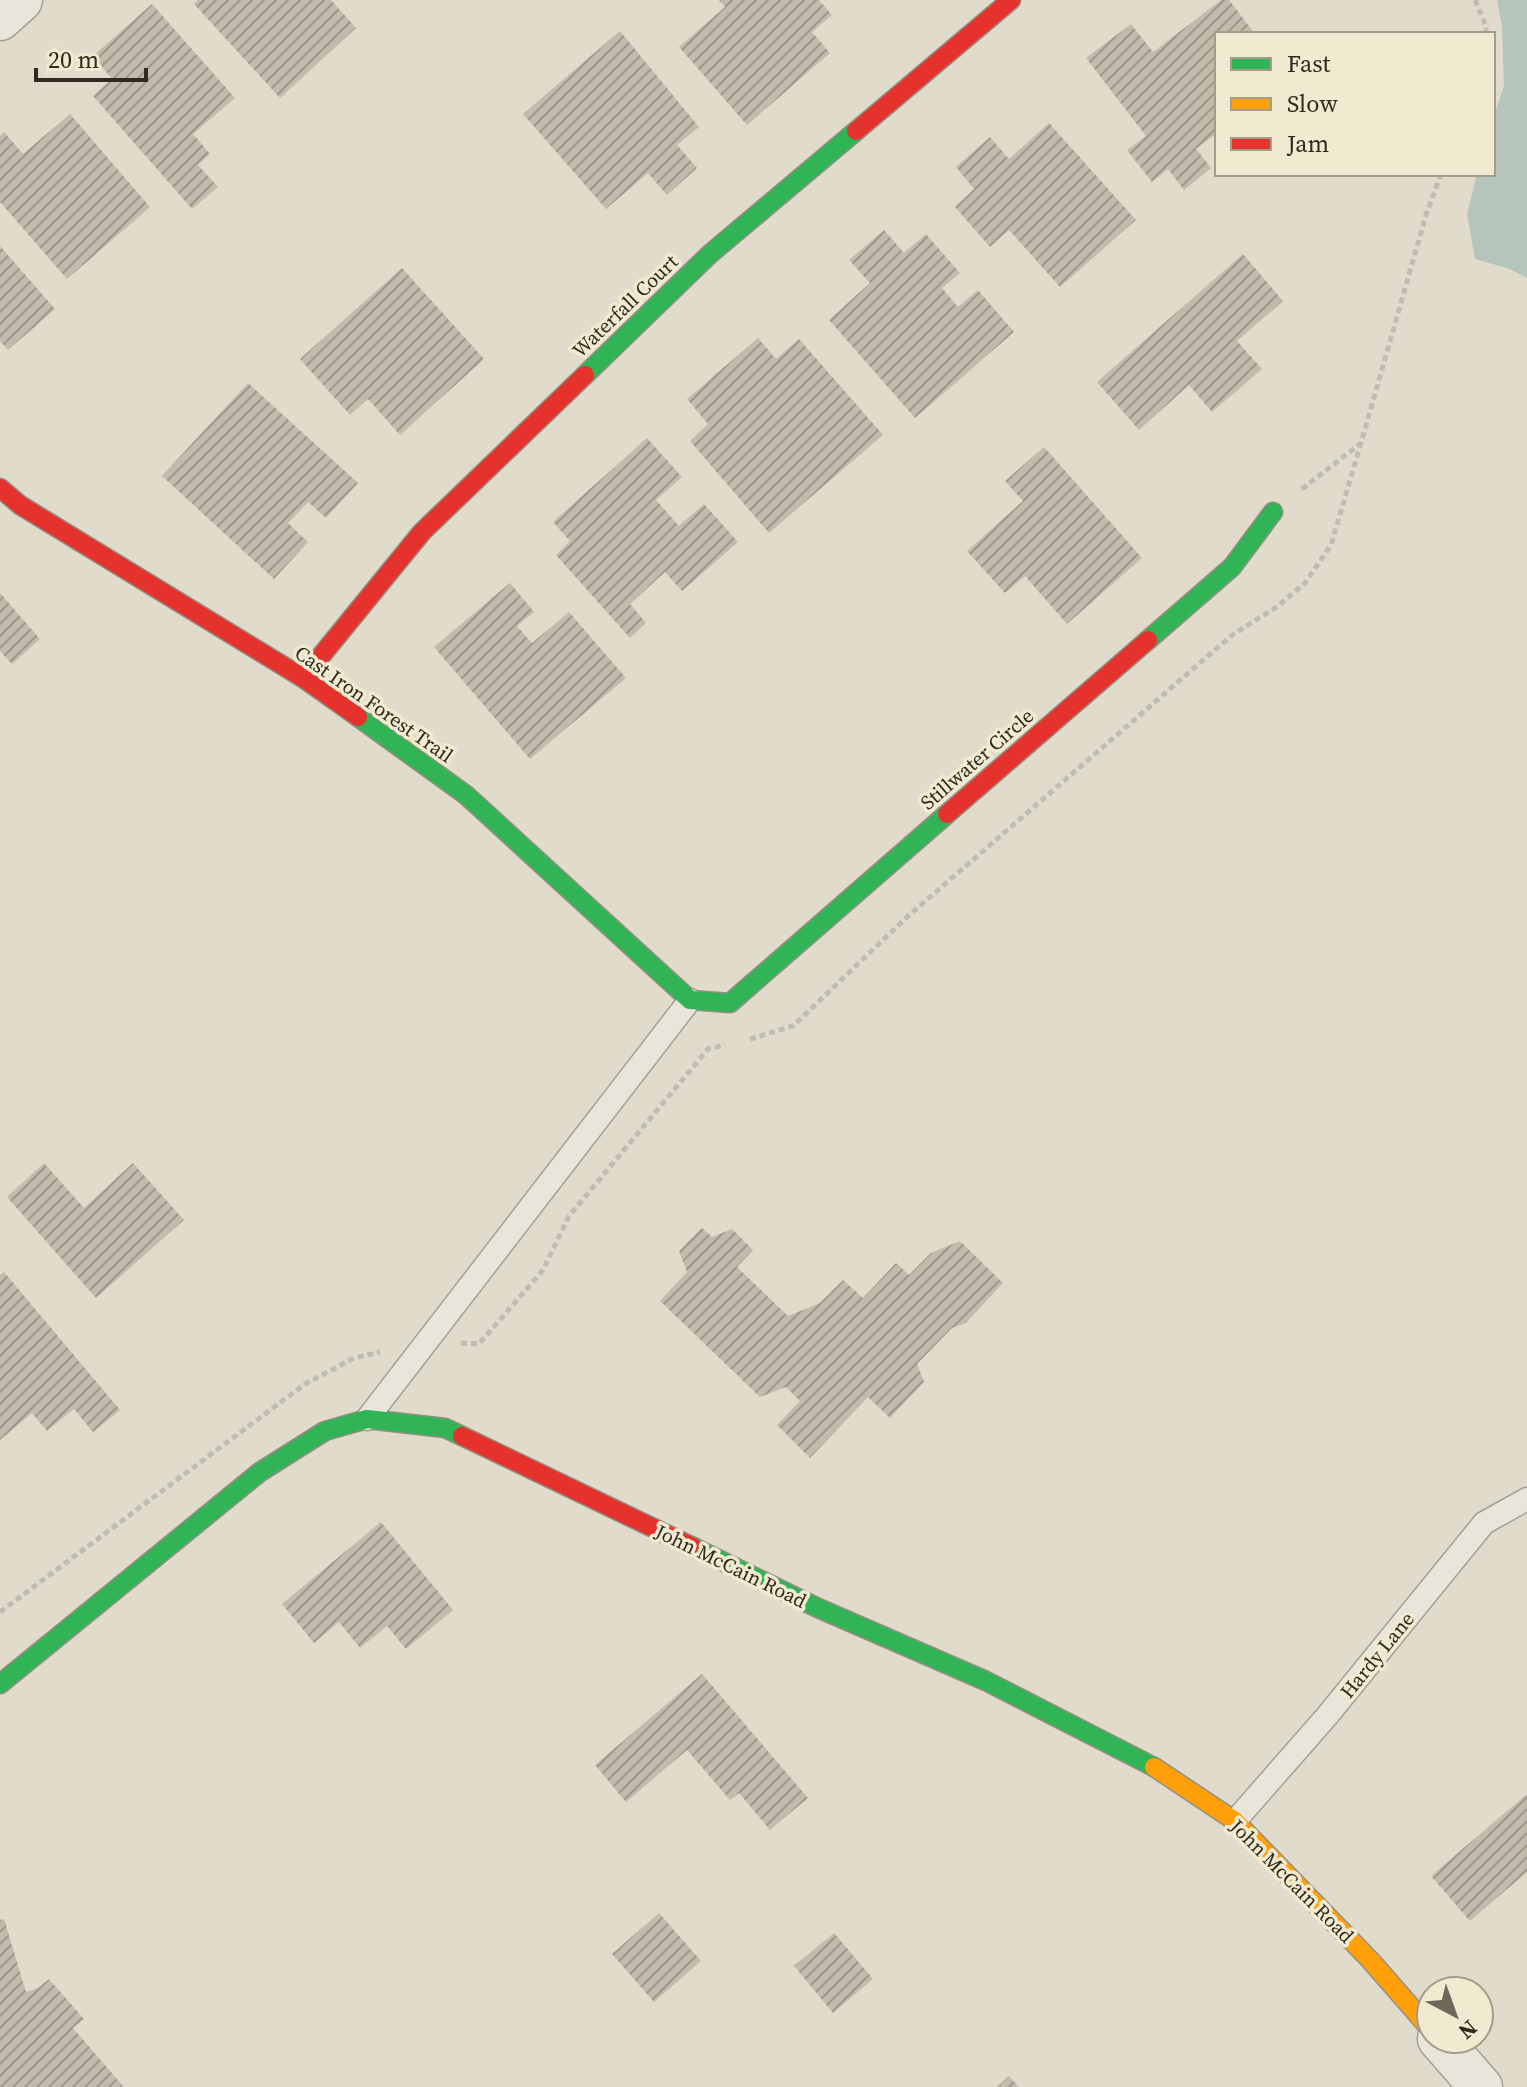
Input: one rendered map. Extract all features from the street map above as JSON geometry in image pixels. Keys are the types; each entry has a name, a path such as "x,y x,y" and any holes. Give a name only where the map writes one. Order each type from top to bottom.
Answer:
{"street":[{"path":"0,19 21,0"},
{"name":"Waterfall Court","path":"303,678 422,532 710,254 1011,0"},
{"name":"Cast Iron Forest Trail","path":"0,488 20,505 303,678 466,795 690,1000"},
{"name":"Stillwater Circle","path":"690,1000 730,1003 1232,567 1273,512"},
{"name":"John McCain Road","path":"0,1684 260,1472 325,1431 367,1419 445,1428 818,1608 986,1681 1157,1769 1235,1821 1371,1961 1415,2012"},
{"path":"1453,2055 1481,2087"}],"lane":[{"path":"367,1419 690,1000"},
{"name":"Hardy Lane","path":"1235,1821 1327,1716 1484,1523 1527,1499"}],"path":[{"path":"1475,0 1486,32"},
{"path":"744,1041 793,1026 907,917 1231,636 1278,606 1305,583 1331,545 1426,215 1440,176"},
{"path":"1273,512 1361,443"},
{"path":"0,1612 305,1384 354,1358 426,1342 479,1344 543,1270 569,1216 708,1049 732,1043"}],"shaded area":[{"path":"1497,0 1527,0 1527,278 1510,269 1475,259 1467,214 1476,176 1495,176 1495,113 1504,86 1502,26"}],"building":[{"path":"198,0 331,0 356,28 280,98 194,4"},
{"path":"719,0 819,0 832,15 812,32 830,53 747,125 679,47 725,7"},
{"path":"1221,0 1229,0 1253,32 1215,32 1215,135 1196,149 1211,168 1184,190 1168,169 1152,182 1127,150 1146,136 1086,58 1131,24 1153,52"},
{"path":"152,4 235,98 193,134 210,154 198,165 218,187 192,209 93,96 112,79 93,56"},
{"path":"620,31 699,127 677,145 697,168 667,195 648,173 606,209 523,114"},
{"path":"70,114 150,207 67,279 0,202 0,136 4,132 23,154"},
{"path":"1049,123 1136,220 1060,287 1009,230 990,247 955,207 974,189 956,167 990,137 1009,159"},
{"path":"884,230 904,253 926,234 960,273 942,288 958,307 978,290 1014,332 915,418 829,320 870,283 849,260"},
{"path":"0,246 55,309 8,350 0,341"},
{"path":"1243,254 1283,301 1237,341 1262,369 1212,412 1189,385 1139,430 1097,382"},
{"path":"402,268 484,359 400,435 368,399 350,415 300,359"},
{"path":"758,338 776,359 799,339 883,435 769,533 690,441 708,424 687,399"},
{"path":"248,383 358,483 326,518 308,502 288,523 308,542 274,579 162,476"},
{"path":"647,438 682,477 656,500 679,526 704,504 738,542 682,591 665,572 630,604 646,623 630,638 556,555 570,541 553,522"},
{"path":"1044,447 1142,558 1067,624 1025,576 1005,593 967,551 1023,501 1005,481"},
{"path":"510,583 534,612 517,626 532,643 569,612 626,678 530,759 434,647"},
{"path":"0,593 40,639 12,664 0,651"},
{"path":"44,1163 84,1208 133,1163 184,1220 96,1298 7,1197"},
{"path":"702,1228 712,1237 732,1229 753,1250 737,1267 788,1316 820,1303 843,1280 863,1298 896,1263 909,1275 931,1253 960,1241 1003,1283 966,1323 952,1328 917,1364 924,1382 890,1418 868,1397 810,1458 777,1425 800,1401 786,1387 760,1397 660,1301 687,1272 679,1251"},
{"path":"4,1272 120,1410 93,1432 74,1409 47,1431 32,1413 0,1440 0,1275"},
{"path":"381,1522 453,1610 406,1649 387,1626 360,1648 339,1622 314,1643 282,1604"},
{"path":"702,1674 808,1798 770,1830 739,1793 730,1800 687,1750 626,1802 595,1765"},
{"path":"1527,1794 1527,1872 1470,1921 1431,1876"},
{"path":"659,1913 701,1961 654,2002 612,1954"},
{"path":"4,1919 26,1992 38,1988 49,1979 84,2019 73,2028 123,2086 0,2087 0,1920"},
{"path":"834,1933 873,1979 833,2013 794,1966"},
{"path":"1009,2076 1019,2087 997,2087"}],"traffic: fast":[{"path":"585,375 710,254 856,131"},
{"path":"1148,640 1232,567 1273,512"},
{"path":"358,717 466,795 690,1000 730,1003 947,814"},
{"path":"0,1684 260,1472 325,1431 367,1419 445,1428 462,1436"},
{"path":"693,1547 818,1608 986,1681 1154,1767"}],"traffic: slow":[{"path":"1154,1767 1235,1821 1371,1961 1415,2012"}],"traffic: jam":[{"path":"856,131 1011,0"},
{"path":"303,678 422,532 585,375"},
{"path":"0,488 20,505 303,678 358,717"},
{"path":"947,814 1148,640"},
{"path":"462,1436 693,1547"}]}
